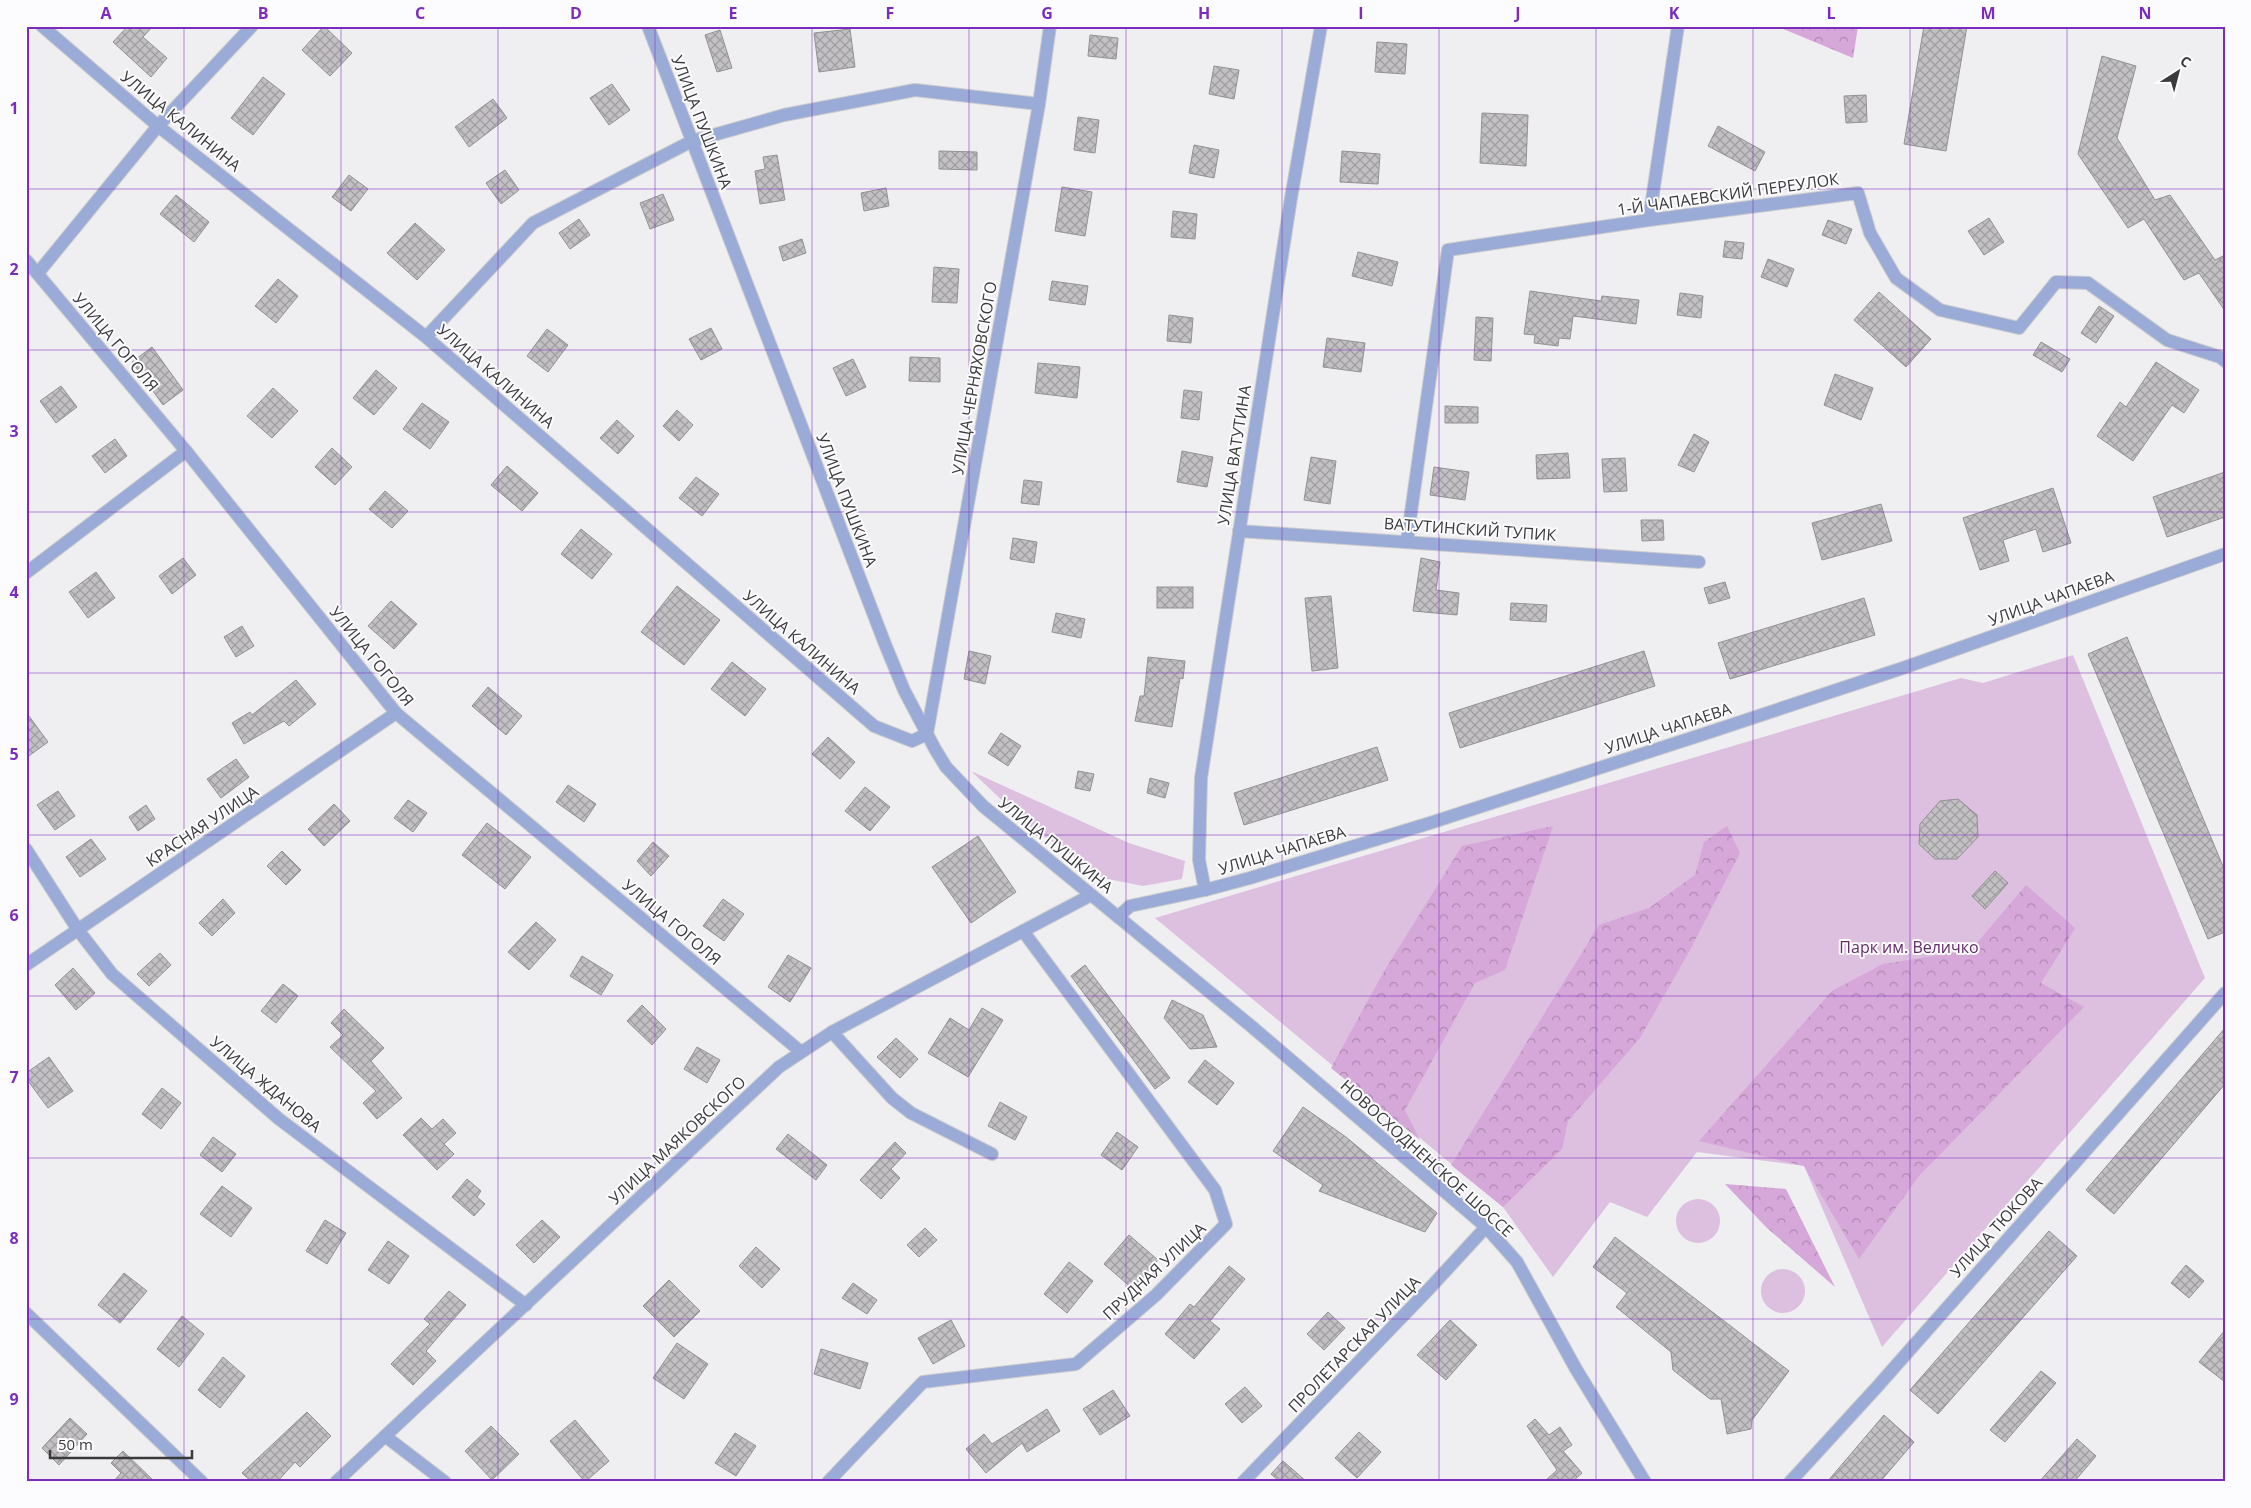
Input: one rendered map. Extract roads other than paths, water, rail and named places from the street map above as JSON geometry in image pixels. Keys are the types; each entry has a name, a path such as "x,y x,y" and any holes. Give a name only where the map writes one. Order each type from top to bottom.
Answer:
{"street":[{"name":"УЛИЦА КАЛИНИНА","path":"42,26 158,126 426,337 874,726 912,742 927,734"},
{"path":"38,273 158,126 252,26"},
{"name":"УЛИЦА ПУШКИНА","path":"648,26 885,644 904,690 927,734 946,767 976,800 1118,917"},
{"name":"УЛИЦА ЧЕРНЯХОВСКОГО","path":"927,734 1039,104 1050,26"},
{"name":"УЛИЦА ВАТУТИНА","path":"1205,890 1198,860 1201,778 1291,198 1321,26"},
{"path":"1649,220 1678,26"},
{"path":"426,337 533,223 692,141 784,115 915,90 1039,104"},
{"name":"1-Й ЧАПАЕВСКИЙ ПЕРЕУЛОК","path":"1407,541 1448,250 1649,220 1858,193 1870,233 1896,278 1940,310 2019,328 2056,282 2088,283 2167,340 2220,357 2225,362"},
{"name":"УЛИЦА ГОГОЛЯ","path":"26,260 186,450 396,713 800,1051"},
{"path":"26,573 186,450"},
{"name":"ВАТУТИНСКИЙ ТУПИК","path":"1239,531 1699,562"},
{"name":"УЛИЦА ЧАПАЕВА","path":"1118,917 1130,906 1205,890 1430,823 1722,728 1915,664 2225,554"},
{"name":"КРАСНАЯ УЛИЦА","path":"26,965 396,713"},
{"name":"УЛИЦА ЖДАНОВА","path":"26,848 78,930 112,974 279,1119 526,1305"},
{"name":"УЛИЦА МАЯКОВСКОГО","path":"336,1482 779,1066 832,1032 1091,895"},
{"name":"НОВОСХОДНЕНСКОЕ ШОССЕ","path":"1118,917 1251,1026 1486,1227 1517,1262 1576,1369 1645,1482"},
{"name":"ПРУДНАЯ УЛИЦА","path":"828,1482 923,1382 1076,1364 1156,1295 1226,1224 1215,1190 1023,931"},
{"name":"УЛИЦА ТЮКОВА","path":"1790,1482 1877,1387 2225,993"},
{"path":"832,1032 892,1098 905,1108 992,1154"},
{"name":"ПРОЛЕТАРСКАЯ УЛИЦА","path":"1243,1482 1429,1289 1486,1227"},
{"path":"26,1313 202,1482"},
{"path":"385,1436 445,1482"}],"park label":[{"name":"Парк им. Величко","path":"1909,947"}]}
